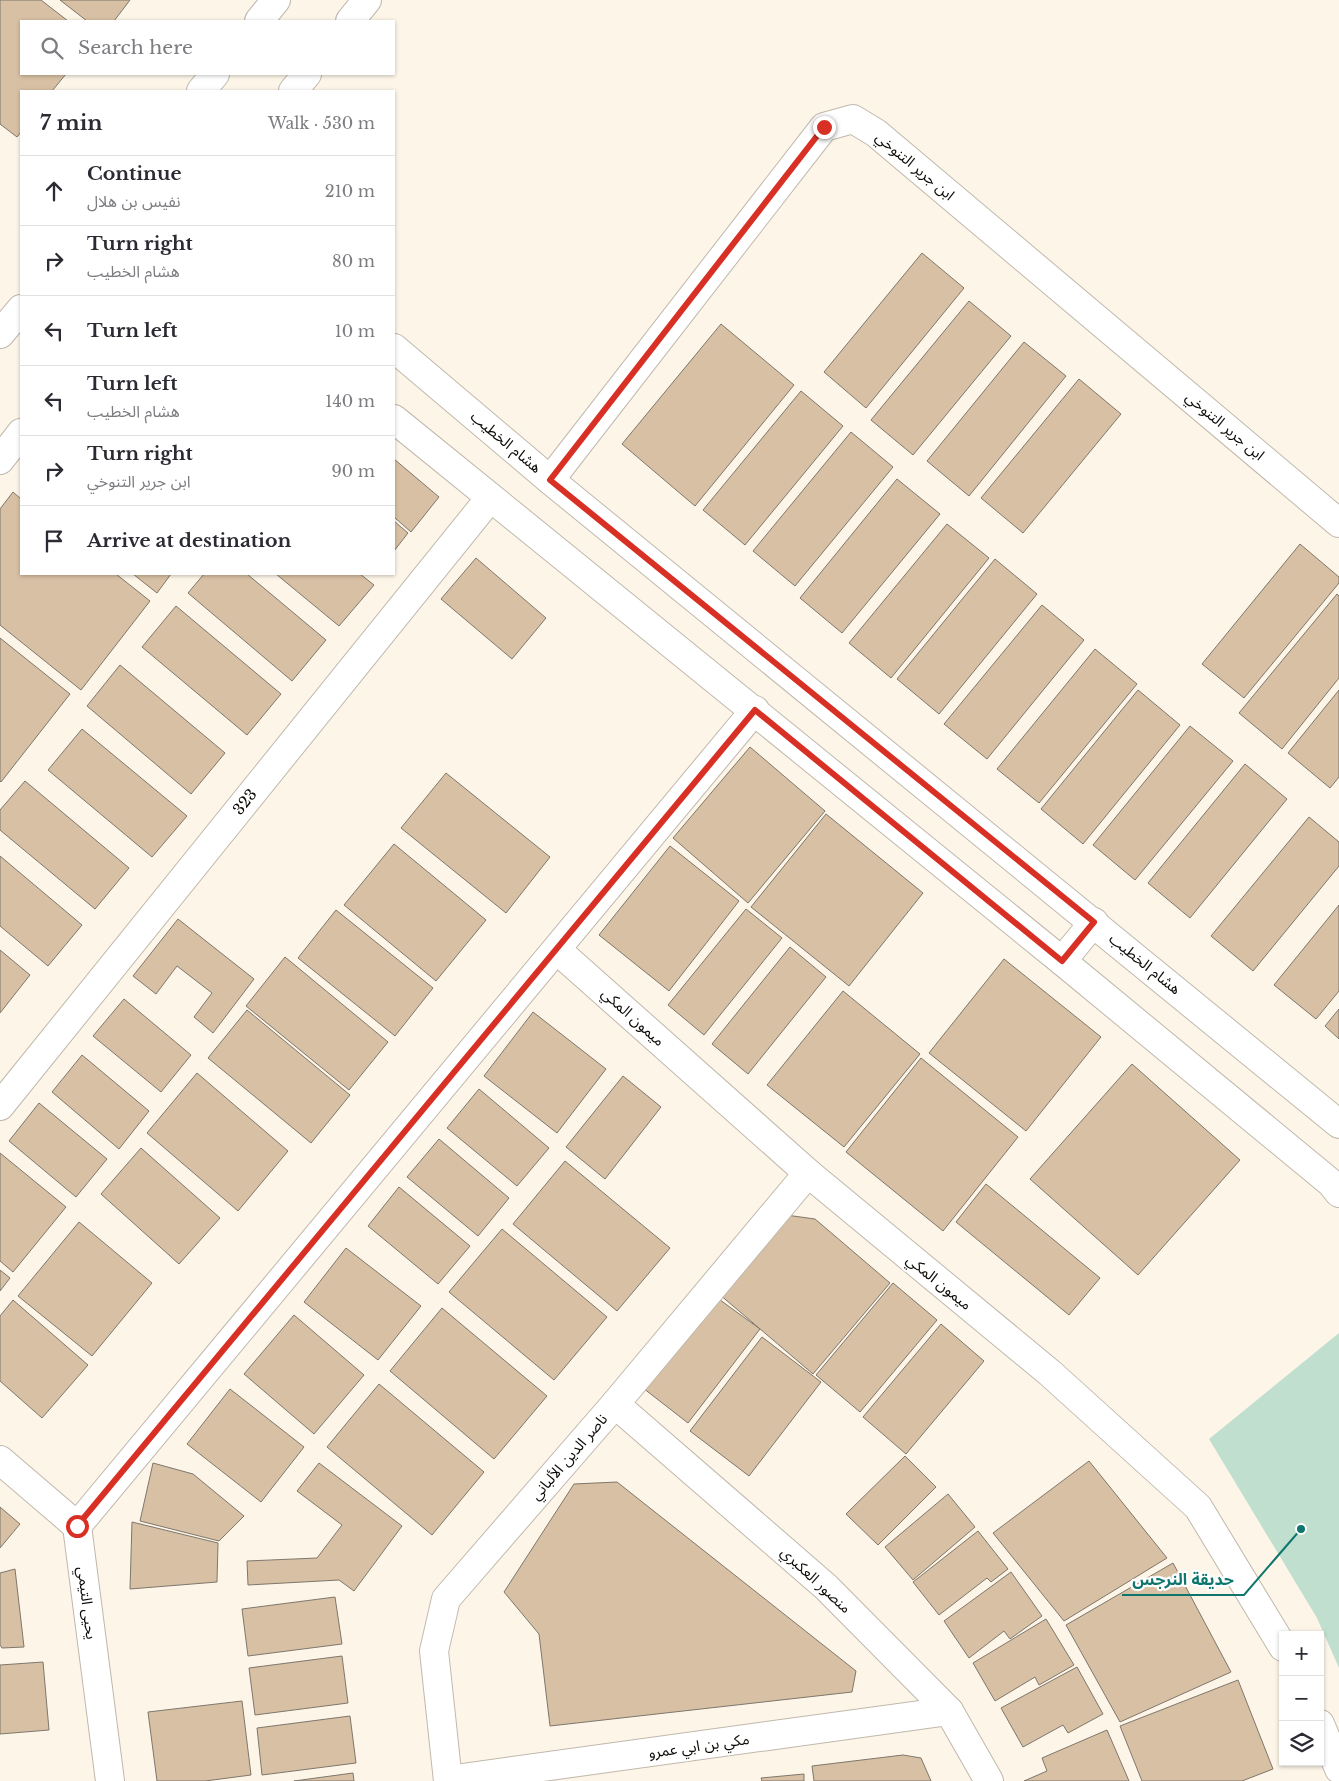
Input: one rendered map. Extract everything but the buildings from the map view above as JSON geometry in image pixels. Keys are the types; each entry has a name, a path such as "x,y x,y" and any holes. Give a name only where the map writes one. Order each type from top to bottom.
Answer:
{"street":[{"path":"259,20 276,0"},
{"path":"351,20 367,0"},
{"path":"202,90 214,75"},
{"path":"294,90 307,75"},
{"name":"ابن جرير التنوخي","path":"550,480 824,127 853,119 876,133 1339,523"},
{"path":"0,334 20,310"},
{"name":"هشام الخطيب","path":"395,349 550,480 1094,922 1339,1124"},
{"path":"395,420 1062,961 1331,1183 1339,1193"},
{"path":"0,460 20,434"},
{"name":"323","path":"0,1106 490,498"},
{"path":"0,1460 77,1526 755,710"},
{"path":"1062,961 1094,922"},
{"name":"ميمون المكي","path":"557,950 808,1173 1050,1373 1198,1507 1279,1640"},
{"name":"ناصر الدين الألباني","path":"448,1781 434,1652 446,1599 615,1404 808,1173"},
{"name":"منصور العكبري","path":"615,1404 826,1587 949,1711 989,1781"},
{"name":"يحيى التيمي","path":"77,1526 110,1781"},
{"name":"مكي بن ابي عمرو","path":"448,1781 949,1711"},
{"path":"1324,1733 1339,1769"}],"green space":[{"path":"1339,1333 1339,1668 1317,1618 1209,1439"}],"place":[{"name":"حديقة النرجس","path":"1301,1529"}],"route":[{"path":"77,1526 755,710 1062,961 1094,922 550,480 824,127"}]}
